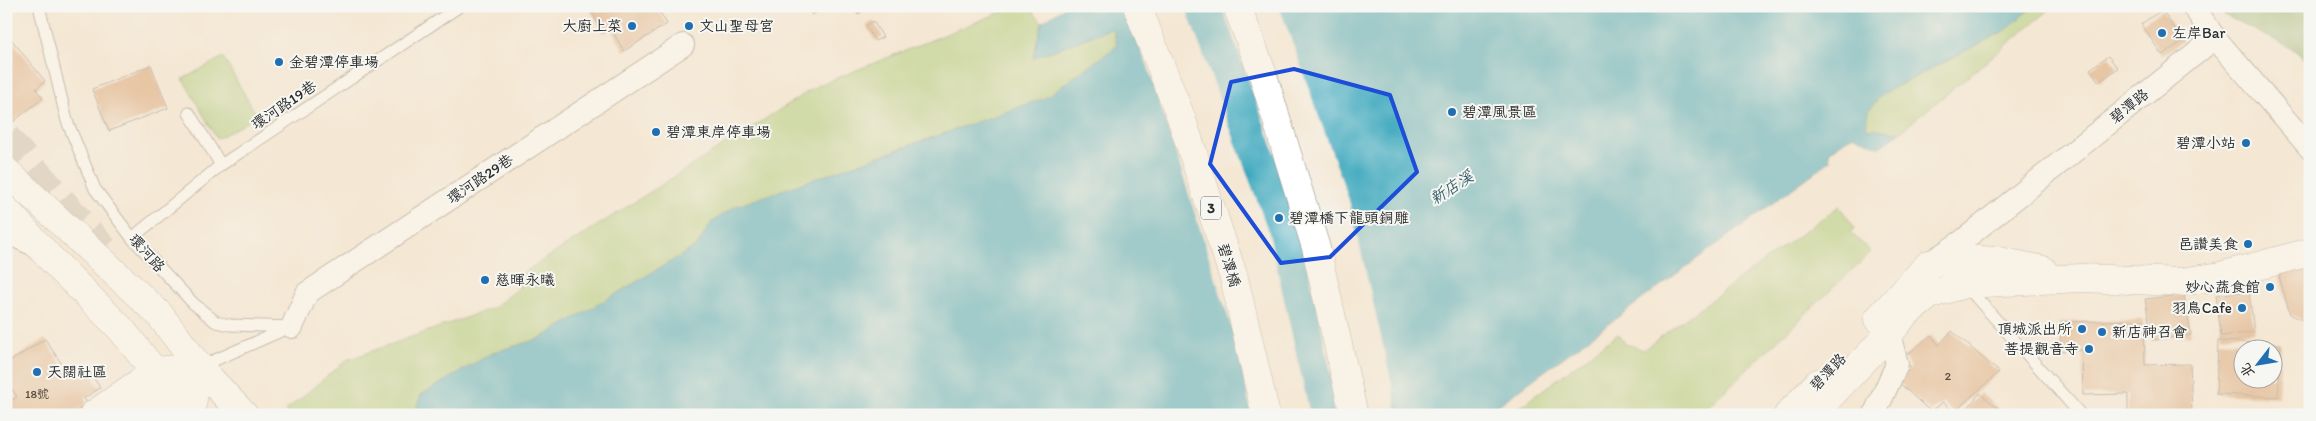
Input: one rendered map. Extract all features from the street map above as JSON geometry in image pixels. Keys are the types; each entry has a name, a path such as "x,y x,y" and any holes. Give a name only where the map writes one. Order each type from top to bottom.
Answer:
{"main road":[{"name":"碧潭橋","path":"1137,6 1181,117 1234,278 1266,415"},
{"path":"1237,6 1262,72 1316,248 1354,415"},
{"path":"6,171 159,314 199,367 244,415"},
{"path":"6,210 50,258 121,329 189,415"},
{"name":"碧潭路","path":"1812,415 1889,334 1904,315 1931,294 1964,284 2082,278 2181,282 2220,276 2310,252"},
{"name":"碧潭路","path":"1788,415 1929,264 1960,259 1999,261 2082,278"},
{"path":"93,415 163,381 199,367"},
{"path":"189,415 199,367"},
{"path":"135,415 163,381"}],"street":[{"path":"2193,6 2214,38 2310,148"},
{"name":"碧潭路","path":"1929,264 1961,242 2214,38"},
{"name":"環河路29巷","path":"292,327 307,293 683,45"},
{"path":"1874,415 1897,364 1889,334"}],"lane":[{"name":"環河路","path":"39,6 67,121 95,188 132,238 193,303 216,322 230,325 292,327"},
{"name":"環河路19巷","path":"132,238 222,165 460,6"},
{"path":"189,113 222,165"},
{"path":"6,238 50,258"},
{"path":"1964,284 2081,415"},
{"path":"199,367 292,327"}],"highlighted area":[{"path":"1294,69 1390,95 1417,172 1330,257 1281,263 1210,164 1231,82"}],"green space":[{"path":"1016,6 1028,6 1042,22 1033,58 1113,28 1117,46 1045,98 734,207 711,223 697,246 541,338 492,353 421,395 414,415 289,415 285,411 347,360 493,308 519,288 518,276 817,86"},
{"path":"2033,6 2054,6 1900,132 1865,128 1868,111 1882,94 2006,30"},
{"path":"2215,6 2310,6 2310,69 2297,51 2222,14"},
{"path":"223,57 257,116 217,139 183,79"},
{"path":"1839,206 1855,228 1850,232 1871,252 1699,415 1509,415 1618,334 1625,343 1643,350"}],"water":[{"name":"新店溪","path":"1066,6 2033,6 2006,30 1882,94 1868,111 1866,128 1900,132 1880,147 1853,135 1829,152 1830,161 1485,415 414,415 421,395 492,353 541,338 697,246 711,223 734,207 1045,98 1117,46 1113,28 1033,58 1042,22"}],"pier":[{"path":"1122,6 1185,6 1269,233 1310,415 1252,415 1236,341 1148,66"},
{"path":"1222,6 1279,6 1349,200 1393,389 1397,415 1340,415 1298,217"}],"building":[{"name":"大廚上菜","path":"588,6 656,6 667,24 624,51 611,29 604,33"},
{"path":"807,6 827,6 812,15"},
{"path":"853,6 864,6 866,9 858,14"},
{"name":"左岸Bar","path":"2162,10 2183,41 2162,55 2141,24"},
{"path":"873,21 883,37 875,41 866,26"},
{"path":"6,33 45,81 36,89 43,98 9,125 6,121"},
{"path":"2108,56 2118,68 2099,82 2090,69"},
{"path":"151,65 168,108 109,131 92,89"},
{"path":"2310,257 2310,324 2290,314 2279,276"},
{"path":"2249,291 2254,332 2221,336 2216,295"},
{"path":"2184,295 2191,335 2152,340 2145,299"},
{"path":"2144,320 2145,365 2190,364 2192,415 2128,415 2128,394 2083,395 2082,350 2061,351 2060,322"},
{"path":"1952,331 1999,372 1953,413 1943,402 1931,412 1897,381 1911,368 1904,357 1931,335 1939,345"},
{"name":"天闊社區","path":"45,339 71,378 87,367 100,388 84,398 87,403 70,415 6,415 6,404 17,397 6,380 6,364"},
{"path":"2218,341 2234,342 2234,388 2279,388 2278,397 2216,394"},
{"path":"1980,393 2006,415 1962,415"},
{"path":"2012,409 2020,415 2007,415"}],"tunnel":[{"path":"6,137 104,249"}],"place":[{"name":"大廚上菜","path":"632,26"},
{"name":"文山聖母宮","path":"689,26"},
{"name":"左岸Bar","path":"2162,33"},
{"name":"金碧潭停車場","path":"279,62"},
{"name":"碧潭風景區","path":"1452,112"},
{"name":"碧潭東岸停車場","path":"656,132"},
{"name":"碧潭小站","path":"2246,143"},
{"name":"碧潭橋下龍頭銅雕","path":"1279,218"},
{"name":"邑讚美食","path":"2248,244"},
{"name":"慈暉永曦","path":"485,280"},
{"name":"妙心蔬食館","path":"2270,287"},
{"name":"羽鳥Cafe","path":"2242,308"},
{"name":"頂城派出所","path":"2082,329"},
{"name":"新店神召會","path":"2102,332"},
{"name":"菩提觀音寺","path":"2089,349"},
{"name":"天闊社區","path":"37,372"}]}
